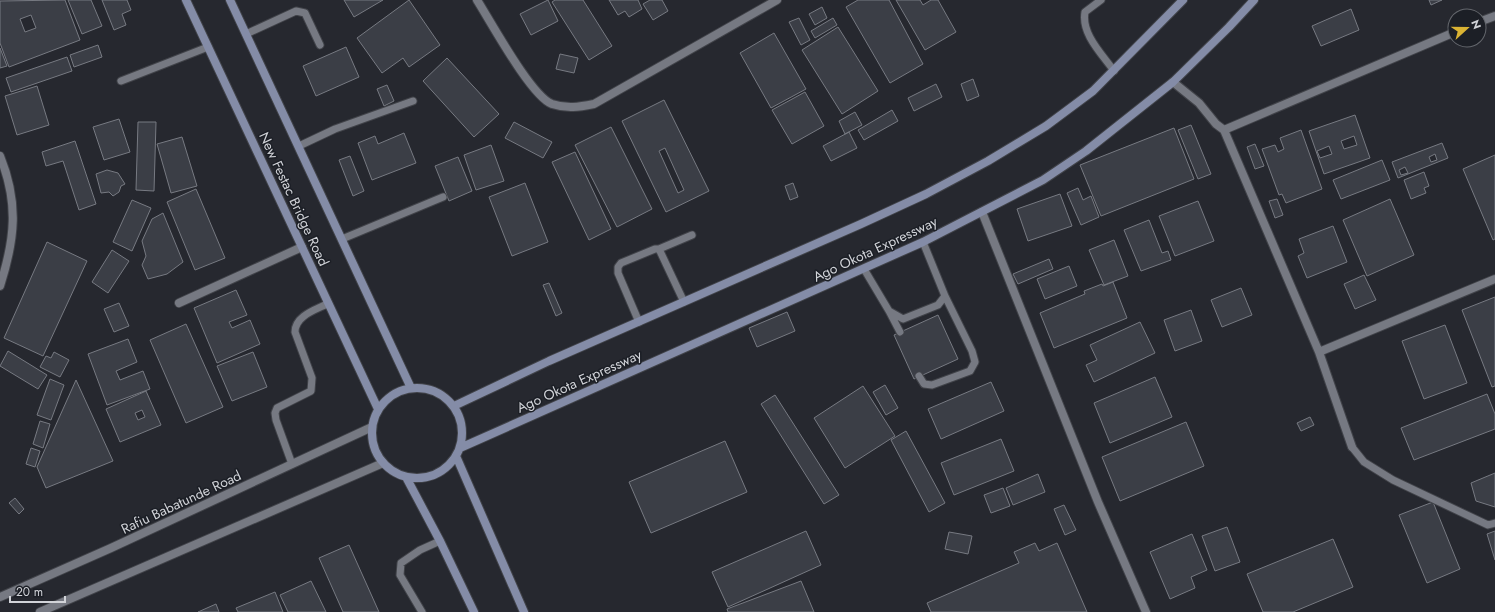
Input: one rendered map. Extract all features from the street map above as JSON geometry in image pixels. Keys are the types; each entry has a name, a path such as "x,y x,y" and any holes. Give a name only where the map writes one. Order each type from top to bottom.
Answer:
{"main road":[{"name":"New Festac Bridge Road","path":"186,0 378,409"},
{"name":"New Festac Bridge Road","path":"230,0 411,388"},
{"name":"Ago Okota Expressway","path":"454,406 549,361 861,224 926,194 988,161 1046,126 1092,91 1114,71 1183,0"},
{"name":"Ago Okota Expressway","path":"460,448 923,242 1043,180 1086,151 1173,82 1230,27 1254,0"},
{"path":"411,388 427,388 442,395 454,406 460,419 462,434 460,448 456,456 443,470 426,478 406,477 393,472 383,463 376,452 372,440 372,427 378,409 392,394 411,388"},
{"path":"456,456 524,612"},
{"path":"406,477 440,541 474,612"}],"street":[{"path":"477,0 534,90 551,103 572,108 594,104 777,0"},
{"path":"1224,130 1447,35"},
{"path":"1173,82 1199,103 1224,130 1319,352 1352,447"},
{"path":"0,156 6,171 14,213 10,253 0,286"},
{"path":"982,212 1098,502 1146,612"},
{"path":"179,303 302,247"},
{"path":"1319,352 1495,279"},
{"name":"Rafiu Babatunde Road","path":"0,597 112,548 372,427"},
{"path":"40,612 383,463"}],"lane":[{"path":"1101,0 1085,12 1083,21 1089,36 1114,71"},
{"path":"246,34 301,10 305,13 320,45"},
{"path":"121,81 208,47"},
{"path":"299,146 335,129 413,101"},
{"path":"342,239 443,197"},
{"path":"639,322 618,273 618,267 621,263 634,257 655,249 659,249 692,235"},
{"path":"919,376 924,384 932,385 970,371 975,362 972,351 945,296 923,242"},
{"path":"659,249 684,302"},
{"path":"864,269 900,332"},
{"path":"889,311 903,319 938,305 945,296"},
{"path":"292,464 276,420 275,413 277,408 310,391 312,378 295,332 295,325 300,319 328,304"},
{"path":"1352,447 1364,462 1393,480 1488,525 1495,523"},
{"path":"422,612 400,575 401,563 420,550 440,541"}],"building":[{"path":"65,0 80,40 9,67 0,43 0,1","holes":["31,15 36,28 25,32 20,19"]},
{"path":"68,0 91,0 102,26 82,34"},
{"path":"102,0 127,0 131,10 122,14 126,25 114,30"},
{"path":"344,0 383,0 354,17"},
{"path":"409,0 440,45 409,67 403,58 382,73 357,38"},
{"path":"548,0 558,21 531,35 520,14"},
{"path":"555,0 583,0 612,46 589,60 552,2"},
{"path":"609,0 638,0 642,9 629,17 625,11 618,15"},
{"path":"650,0 662,0 668,11 653,20 643,4"},
{"path":"858,0 889,0 923,64 890,83 846,7"},
{"path":"896,0 920,0 923,5 931,0 938,0 956,32 925,50"},
{"path":"1429,0 1442,0 1431,5"},
{"path":"822,7 827,18 815,25 809,14"},
{"path":"1351,9 1359,30 1321,46 1312,26"},
{"path":"799,18 810,40 801,45 789,22"},
{"path":"833,18 837,25 815,38 811,31"},
{"path":"838,27 878,91 842,114 802,50"},
{"path":"774,33 806,89 771,108 740,53"},
{"path":"98,45 102,57 74,67 70,55"},
{"path":"346,47 359,77 316,96 303,66"},
{"path":"0,48 7,66 0,68"},
{"path":"560,54 578,58 574,73 556,69"},
{"path":"67,57 72,71 11,92 6,78"},
{"path":"447,58 499,114 474,137 423,81"},
{"path":"973,79 979,96 967,101 961,84"},
{"path":"936,84 942,97 914,111 908,98"},
{"path":"387,85 394,101 384,106 377,89"},
{"path":"37,86 49,125 17,135 5,96"},
{"path":"805,92 824,126 792,144 772,110"},
{"path":"664,100 709,191 666,212 622,121","holes":["665,148 684,190 678,193 659,151"]},
{"path":"892,110 898,121 864,140 858,130"},
{"path":"855,112 862,125 845,134 839,121"},
{"path":"1355,115 1370,158 1324,174 1309,131","holes":["1354,136 1357,145 1344,149 1341,141","1329,146 1332,154 1320,158 1317,151"]},
{"path":"119,119 130,152 104,160 93,127"},
{"path":"138,122 156,122 154,191 136,190"},
{"path":"514,122 552,142 543,158 505,138"},
{"path":"1191,125 1211,174 1198,179 1178,130"},
{"path":"611,127 652,209 617,227 575,145"},
{"path":"1174,128 1194,179 1101,216 1080,165"},
{"path":"1301,130 1322,189 1286,203 1282,194 1279,195 1262,149 1275,145 1278,152 1284,149 1280,138"},
{"path":"849,132 857,148 831,161 823,146"},
{"path":"404,133 416,163 372,180 358,143 375,136 378,144"},
{"path":"182,137 197,186 171,193 157,144"},
{"path":"75,141 96,204 79,210 63,161 46,166 42,152"},
{"path":"1442,143 1448,158 1398,178 1392,162","holes":["1435,154 1437,160 1431,162 1429,157","1405,167 1408,173 1401,175 1399,170"]},
{"path":"1255,144 1264,166 1255,169 1247,147"},
{"path":"491,145 504,181 476,190 464,155"},
{"path":"575,152 611,229 589,240 552,162"},
{"path":"1495,155 1495,239 1493,240 1463,169"},
{"path":"350,156 364,191 353,196 339,160"},
{"path":"458,157 472,191 449,201 435,166"},
{"path":"1382,160 1390,180 1341,199 1333,180"},
{"path":"107,170 118,173 125,184 121,186 119,192 113,196 109,192 101,193 96,174"},
{"path":"1424,172 1429,186 1424,188 1426,193 1411,199 1404,180"},
{"path":"525,183 548,242 512,256 489,197"},
{"path":"793,183 798,197 790,200 785,186"},
{"path":"1078,188 1083,200 1091,196 1099,217 1081,225 1067,193"},
{"path":"196,189 225,258 195,270 167,202"},
{"path":"1060,194 1072,226 1028,241 1017,209"},
{"path":"1277,199 1283,215 1275,218 1269,201"},
{"path":"1390,199 1414,255 1367,276 1343,220"},
{"path":"132,200 151,208 132,251 113,242"},
{"path":"1198,201 1214,241 1175,256 1159,216"},
{"path":"163,213 183,262 167,274 148,279 142,265 146,256 142,241 152,219"},
{"path":"1149,220 1162,253 1168,251 1171,260 1141,271 1124,230"},
{"path":"1333,226 1347,262 1307,278 1298,256 1304,253 1299,239"},
{"path":"1114,240 1128,276 1104,285 1089,250"},
{"path":"47,242 87,261 43,356 4,338"},
{"path":"112,250 129,261 108,293 92,282"},
{"path":"1049,259 1053,269 1018,284 1013,274"},
{"path":"1069,266 1077,286 1045,299 1037,279"},
{"path":"1364,275 1376,300 1355,309 1344,284"},
{"path":"1113,282 1127,318 1054,348 1040,313 1085,294 1084,291 1102,284 1103,286"},
{"path":"549,283 562,313 556,316 543,285"},
{"path":"1241,288 1252,315 1222,327 1211,300"},
{"path":"236,290 247,315 229,322 232,328 250,320 260,344 217,363 194,308"},
{"path":"1495,297 1495,386 1492,387 1462,310"},
{"path":"119,303 129,326 114,332 104,309"},
{"path":"1191,310 1202,341 1175,351 1164,320"},
{"path":"787,312 795,331 757,347 749,328"},
{"path":"938,315 958,359 914,379 894,335"},
{"path":"1140,322 1155,353 1094,382 1086,365 1097,360 1090,345"},
{"path":"186,324 223,407 186,423 150,340"},
{"path":"1445,325 1467,383 1424,399 1402,341"},
{"path":"128,339 137,362 116,371 120,380 143,371 150,389 107,405 88,354"},
{"path":"8,351 47,375 38,389 0,366"},
{"path":"54,352 69,360 60,377 40,367 46,356 51,358"},
{"path":"253,352 267,387 232,401 217,366"},
{"path":"1155,377 1172,417 1110,443 1094,403"},
{"path":"50,379 64,385 51,420 37,415"},
{"path":"76,380 113,461 46,488 37,467"},
{"path":"991,382 1004,411 941,439 928,409"},
{"path":"885,385 898,408 886,415 873,392"},
{"path":"863,386 895,436 845,468 814,418"},
{"path":"146,391 161,425 120,442 106,409","holes":["142,410 145,417 138,420 135,413"]},
{"path":"1487,394 1495,414 1495,429 1414,460 1401,428"},
{"path":"775,395 839,495 824,504 761,404"},
{"path":"1310,417 1314,425 1301,431 1297,423"},
{"path":"40,421 50,424 43,448 33,444"},
{"path":"1186,422 1204,466 1120,501 1102,457"},
{"path":"906,431 945,503 929,512 891,440"},
{"path":"1001,439 1014,471 954,495 941,463"},
{"path":"725,441 747,492 651,533 629,482"},
{"path":"31,448 40,451 35,467 26,464"},
{"path":"1495,473 1495,507 1476,501 1471,483"},
{"path":"1038,474 1045,492 1013,505 1006,488"},
{"path":"1003,488 1010,506 991,513 984,495"},
{"path":"15,498 24,509 19,514 9,503"},
{"path":"1433,502 1460,569 1427,583 1399,515"},
{"path":"1064,505 1076,530 1065,535 1054,509"},
{"path":"1227,527 1240,562 1215,571 1202,536"},
{"path":"806,531 821,565 728,607 712,572"},
{"path":"1495,531 1495,560 1487,534"},
{"path":"949,532 972,536 968,554 945,549"},
{"path":"1192,534 1207,570 1191,577 1195,588 1170,599 1150,552"},
{"path":"1333,539 1353,587 1293,612 1263,612 1247,574"},
{"path":"1035,543 1039,551 1057,543 1087,612 931,612 927,603 1019,563 1014,552"},
{"path":"349,545 379,612 343,612 319,558"},
{"path":"311,581 326,612 288,612 280,595"},
{"path":"801,581 814,612 728,612 727,609"},
{"path":"275,592 283,612 238,612 236,608"},
{"path":"216,604 219,612 198,612"}]}
